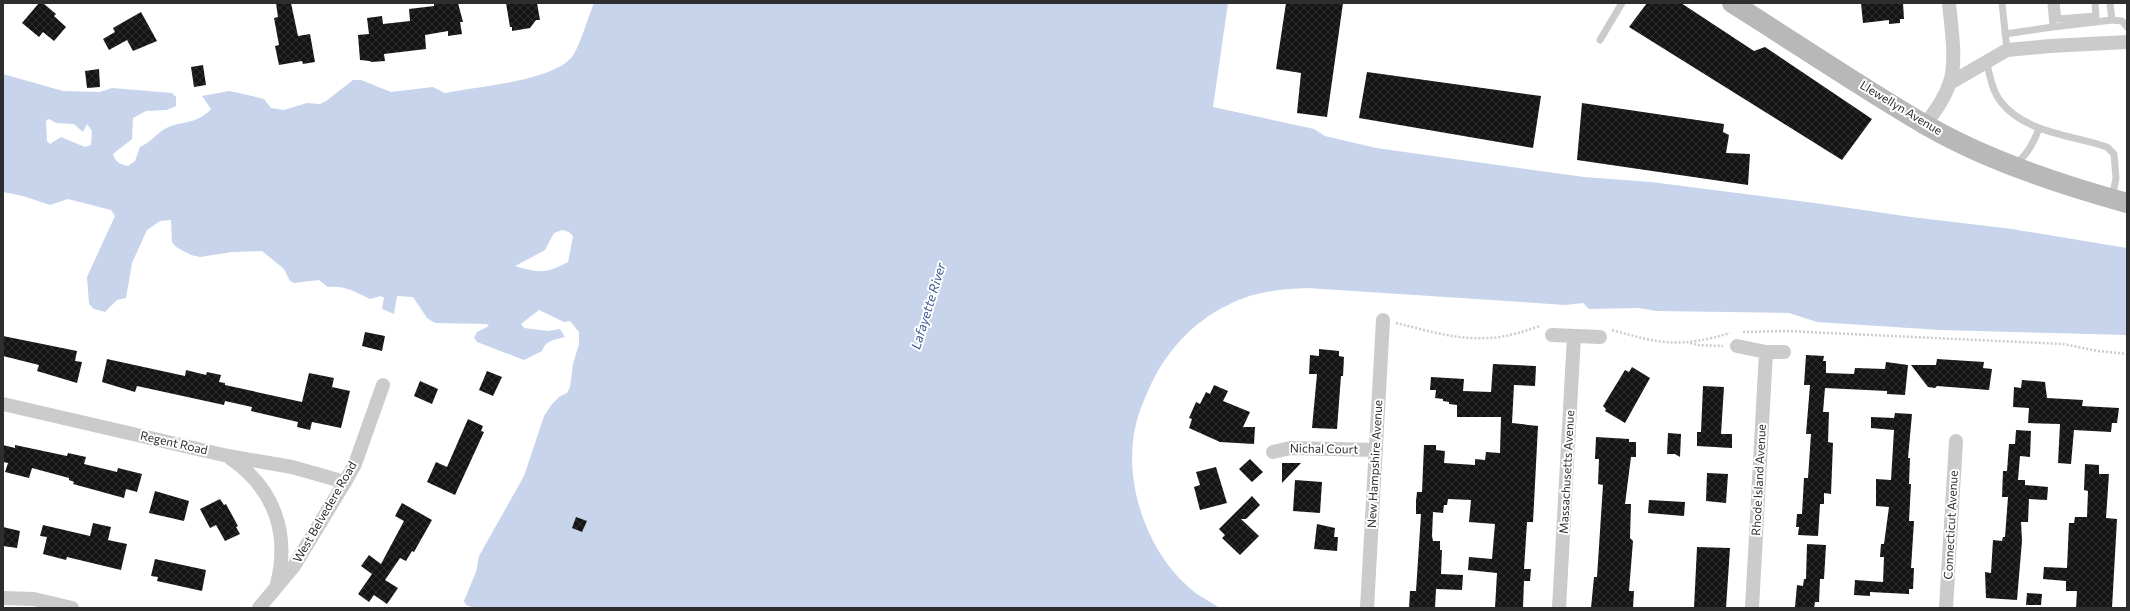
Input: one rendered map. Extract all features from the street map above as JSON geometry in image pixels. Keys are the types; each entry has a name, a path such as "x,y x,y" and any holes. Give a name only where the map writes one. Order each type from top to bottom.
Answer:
{"street":[{"name":"Llewellyn Avenue","path":"1732,3 1925,125 1996,159 2065,185 2120,201"},
{"path":"1925,125 1943,100 1950,83 1953,70 1949,3"},
{"path":"1950,83 2007,50 2057,45 2127,42"},
{"name":"New Hampshire Avenue","path":"1367,608 1383,320"},
{"path":"1552,335 1600,337"},
{"name":"Massachusetts Avenue","path":"1559,608 1574,336"},
{"path":"1737,346 1766,352 1784,352"},
{"name":"Rhode Island Avenue","path":"1752,608 1766,352"},
{"name":"West Belvedere Road","path":"259,608 294,566 345,482 354,464 383,385"},
{"name":"Regent Road","path":"3,404 228,456 292,467 345,482"},
{"name":"Connecticut Avenue","path":"1946,608 1956,441"},
{"name":"Nichal Court","path":"1273,452 1290,448 1376,450"},
{"name":"West Belvedere Road","path":"228,456 253,476 261,485 272,504 280,528 282,547 282,566 276,589"},
{"path":"3,598 34,599 72,608"}],"lane":[{"path":"1600,40 1622,3"},
{"path":"2002,3 2007,50"},
{"path":"2050,3 2053,27"},
{"path":"2056,3 2058,19 2096,16 2095,3"},
{"path":"2110,3 2112,20"},
{"path":"2005,34 2112,20 2122,22 2127,27"},
{"path":"1986,61 1993,85 2000,101 2016,117 2040,128 2107,146 2114,154 2120,201"},
{"path":"2014,165 2026,156 2040,128"}],"path":[{"path":"1690,343 1697,345 1737,346"}],"water":[{"name":"Lafayette River","path":"594,3 1228,3 1213,107 1314,129 1325,136 1376,148 1584,177 1651,182 2012,229 2127,248 2127,335 1940,330 1817,322 1789,313 1657,311 1638,308 1589,309 1583,303 1566,305 1307,288 1267,292 1247,297 1215,312 1203,320 1181,340 1155,376 1141,408 1134,434 1132,462 1134,483 1139,505 1155,545 1181,580 1197,594 1220,608 474,608 466,605 464,601 476,572 479,556 524,476 544,416 552,404 559,397 567,393 570,387 573,364 579,344 579,332 570,321 564,322 539,310 521,324 524,328 548,331 560,329 565,337 548,343 542,351 524,360 477,342 474,338 477,332 489,326 487,324 435,323 427,318 413,297 397,296 394,314 382,309 384,298 381,296 370,299 345,288 328,287 319,280 294,283 290,281 284,269 262,251 232,252 200,257 191,255 176,247 172,242 171,220 160,221 147,230 132,263 126,298 117,300 105,312 94,309 89,304 87,277 115,216 111,210 68,199 50,205 23,196 3,192 3,74 63,91 100,92 112,88 172,93 176,97 176,106 167,110 146,111 133,118 132,139 113,154 119,163 128,166 135,161 140,147 163,130 199,118 211,109 202,96 229,91 264,99 271,108 284,110 307,103 320,104 353,80 361,80 391,92 433,87 445,93 513,82 548,72 562,65 575,53","holes":["49,119 56,123 74,124 83,132 87,124 92,131 91,145 85,147 61,137 50,144 47,141 46,121","562,230 569,232 573,236 568,262 553,269 542,271 530,270 515,266 545,250 554,233"]}],"building":[{"path":"39,3 43,3 56,14 54,16 66,27 54,41 43,32 39,37 22,23"},
{"path":"276,3 291,3 298,36 310,34 315,62 303,64 302,61 279,65 275,46 279,45 274,18 278,17"},
{"path":"434,3 458,3 463,22 460,22 462,34 448,36 448,31 425,35 426,49 384,54 385,61 371,62 360,60 358,35 369,34 367,18 382,16 383,24 410,21 409,9 434,6"},
{"path":"506,3 537,3 540,20 536,20 530,28 512,31"},
{"path":"1286,3 1343,3 1327,117 1297,113 1301,73 1276,69"},
{"path":"1647,3 1681,3 1754,51 1765,47 1872,119 1842,160 1629,27"},
{"path":"1861,3 1903,3 1904,19 1900,19 1900,23 1889,24 1889,20 1863,23"},
{"path":"141,12 157,41 133,51 127,40 109,50 103,39 115,32 113,28"},
{"path":"203,65 206,85 194,87 191,67"},
{"path":"99,69 100,87 87,88 85,71"},
{"path":"1367,72 1541,96 1533,148 1359,118"},
{"path":"1582,103 1724,124 1723,132 1729,135 1726,153 1750,154 1748,185 1577,160"},
{"path":"365,332 385,336 382,351 362,346"},
{"path":"3,336 77,351 75,361 82,362 77,383 37,371 39,365 3,356"},
{"path":"1319,349 1339,351 1339,356 1344,357 1337,429 1312,428 1317,374 1309,374 1310,355 1319,356"},
{"path":"1806,355 1824,356 1823,361 1826,361 1826,373 1854,374 1855,368 1885,369 1886,362 1908,365 1905,395 1887,394 1887,391 1825,388 1823,412 1829,412 1828,442 1833,443 1831,494 1824,493 1824,504 1820,504 1818,536 1798,535 1799,527 1796,527 1797,514 1802,514 1804,478 1808,478 1811,434 1806,434 1810,385 1804,385"},
{"path":"107,359 185,376 186,370 206,375 207,372 221,375 219,382 225,383 225,385 302,402 309,373 334,378 332,387 350,391 341,428 312,422 310,430 297,427 298,422 251,411 252,407 225,401 224,405 137,386 135,392 102,382"},
{"path":"1937,359 1984,362 1983,368 1992,369 1989,390 1937,386 1935,388 1928,387 1911,365 1936,365"},
{"path":"1493,364 1536,366 1535,386 1514,385 1512,423 1538,426 1533,522 1527,522 1524,569 1531,569 1530,581 1524,581 1523,608 1495,608 1497,573 1468,570 1469,557 1492,559 1495,524 1469,522 1471,500 1448,499 1447,505 1444,505 1443,513 1433,512 1432,536 1433,541 1440,541 1440,550 1442,550 1441,574 1463,575 1462,590 1436,589 1435,608 1409,608 1410,591 1416,591 1421,514 1416,514 1416,501 1417,492 1422,492 1424,445 1436,445 1436,450 1445,451 1444,463 1475,465 1475,459 1485,460 1486,452 1500,453 1501,417 1457,417 1457,405 1449,404 1449,402 1443,401 1443,399 1435,398 1436,390 1430,390 1431,377 1464,379 1463,391 1491,392"},
{"path":"1632,367 1650,378 1625,423 1605,411 1606,409 1603,406 1625,370 1629,372"},
{"path":"487,371 502,377 493,396 479,390"},
{"path":"2022,380 2045,382 2047,398 2083,400 2082,406 2119,408 2117,423 2112,423 2111,432 2074,430 2071,464 2058,463 2060,424 2028,423 2029,408 2013,407 2014,387 2021,388"},
{"path":"420,381 438,389 432,404 414,396"},
{"path":"1214,385 1228,391 1223,401 1250,412 1243,427 1255,427 1254,444 1220,442 1189,428 1192,419 1189,418 1196,402 1200,404 1206,392 1210,394"},
{"path":"1703,386 1724,387 1721,434 1732,434 1732,448 1697,446 1697,432 1701,432"},
{"path":"1895,413 1912,414 1908,458 1910,458 1909,484 1911,484 1909,521 1914,521 1911,568 1914,568 1913,589 1909,589 1909,594 1870,592 1870,596 1854,595 1855,580 1883,582 1884,557 1880,557 1881,544 1884,544 1889,507 1876,506 1876,479 1891,480 1894,430 1871,428 1871,417 1894,418"},
{"path":"468,419 483,426 481,431 484,432 455,495 427,482 436,462 447,467"},
{"path":"2016,430 2031,431 2030,457 2020,456 2018,480 2025,480 2025,485 2048,487 2047,500 2029,499 2028,522 2021,522 2022,541 2017,600 1986,598 1985,572 1991,573 1993,540 2002,541 2003,537 2005,537 2008,497 2002,497 2003,471 2007,471 2009,444 2015,444"},
{"path":"1668,433 1681,434 1680,457 1675,454 1667,454"},
{"path":"1596,437 1629,439 1629,442 1636,442 1636,457 1631,457 1625,504 1631,504 1630,538 1633,541 1629,591 1634,591 1633,608 1591,608 1594,577 1597,577 1603,485 1598,484 1599,459 1595,459"},
{"path":"3,445 15,448 15,445 67,456 68,453 86,457 84,464 117,472 118,468 142,474 137,492 126,489 124,498 73,484 74,482 69,480 69,478 32,468 29,478 5,472 8,463 3,462"},
{"path":"1250,459 1263,472 1252,482 1239,469"},
{"path":"1282,463 1301,463 1282,483"},
{"path":"2085,464 2099,465 2099,474 2109,474 2106,518 2117,519 2112,608 2076,608 2077,591 2066,591 2066,581 2043,579 2044,567 2067,568 2069,523 2074,523 2075,517 2087,517 2088,491 2084,490"},
{"path":"1216,467 1227,503 1200,510 1194,487 1200,485 1196,472"},
{"path":"1707,473 1728,474 1726,503 1706,501"},
{"path":"1295,480 1322,482 1320,513 1293,511"},
{"path":"155,491 189,501 184,521 149,513"},
{"path":"1252,496 1260,505 1246,519 1241,519 1259,536 1240,555 1222,538 1225,535 1219,529"},
{"path":"220,499 224,505 226,504 238,526 236,527 240,534 225,541 216,525 210,528 200,509"},
{"path":"1649,500 1685,502 1684,516 1648,513"},
{"path":"402,503 432,520 414,552 412,551 406,561 400,558 385,580 398,588 387,604 374,595 369,602 358,594 372,574 361,566 369,555 381,564 404,521 395,516"},
{"path":"576,517 587,521 582,532 572,528"},
{"path":"93,523 111,527 108,540 127,544 121,570 67,557 66,560 43,554 47,537 40,536 43,525 90,536"},
{"path":"1317,524 1335,528 1334,537 1338,537 1337,551 1314,549"},
{"path":"3,527 20,531 17,548 3,546"},
{"path":"1807,544 1826,545 1824,579 1820,579 1819,602 1815,602 1814,608 1795,607 1797,585 1803,586 1804,579 1806,579"},
{"path":"1697,547 1730,548 1726,608 1694,608"},
{"path":"155,559 206,570 202,591 157,581 158,577 151,576"},
{"path":"2027,593 2042,594 2041,605 2026,605"}]}
